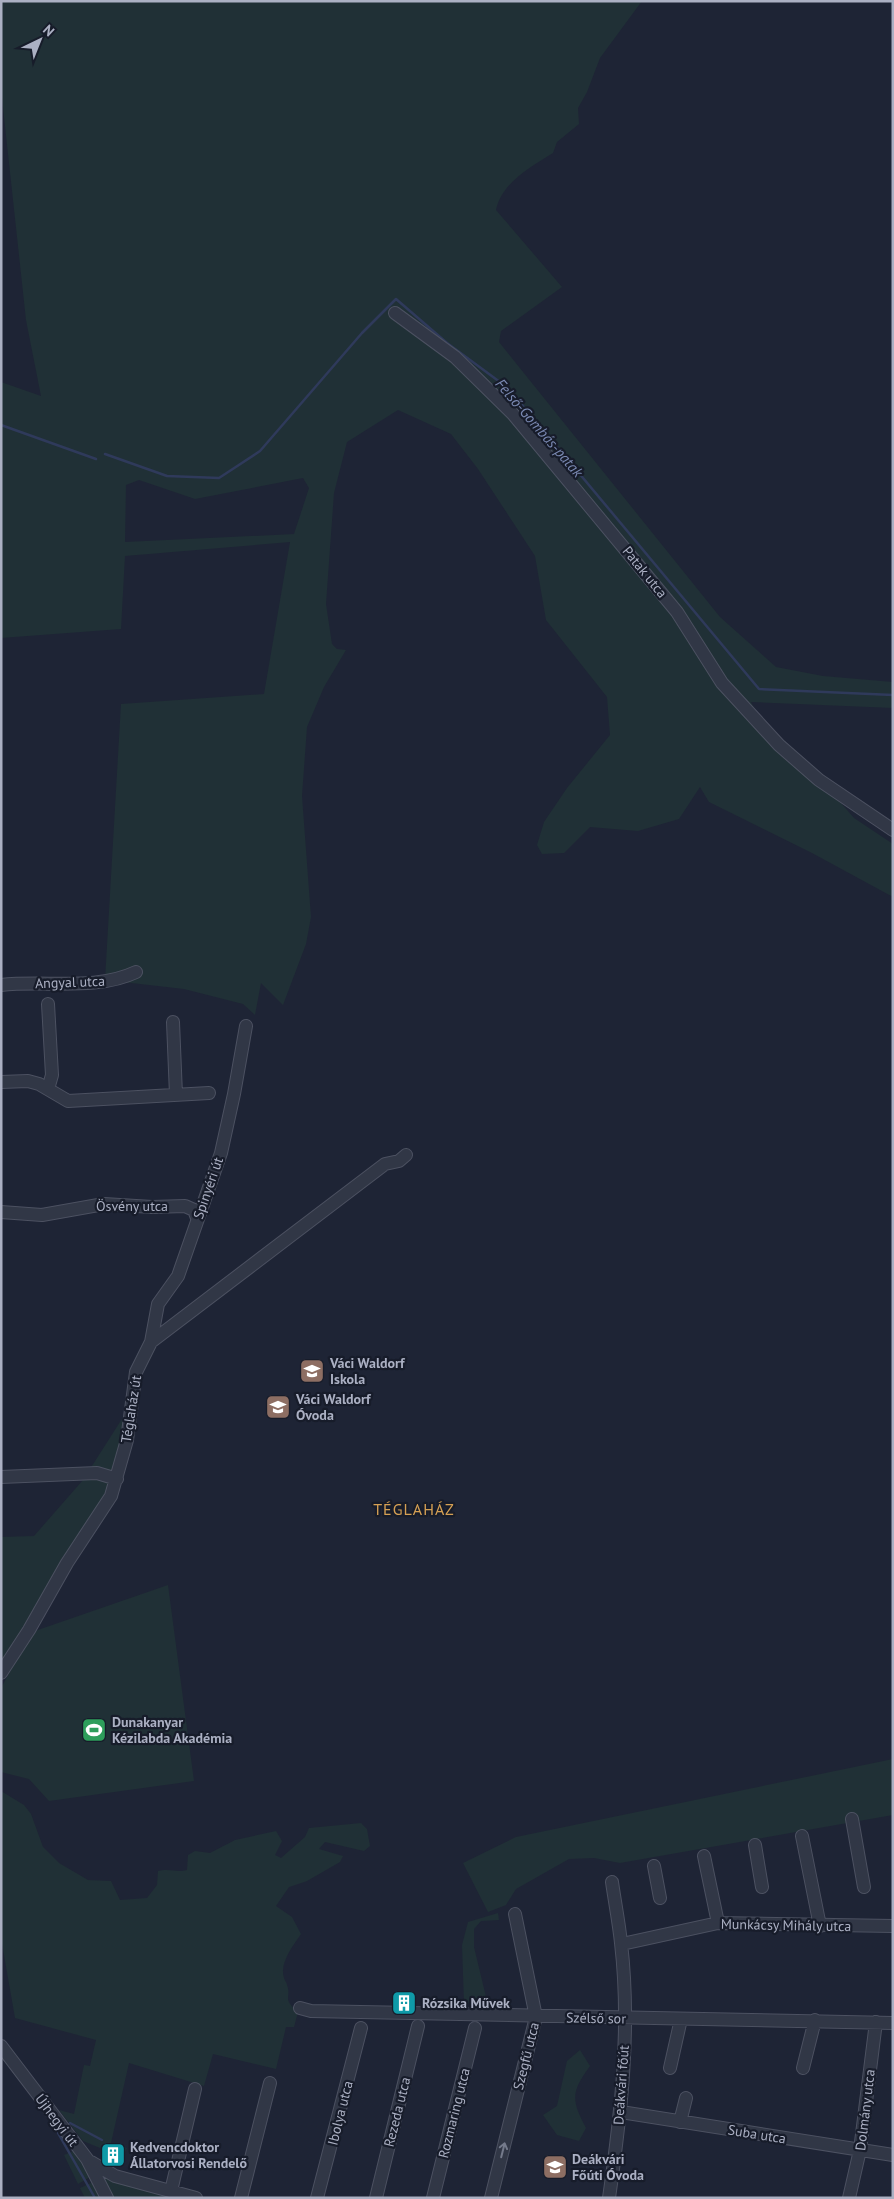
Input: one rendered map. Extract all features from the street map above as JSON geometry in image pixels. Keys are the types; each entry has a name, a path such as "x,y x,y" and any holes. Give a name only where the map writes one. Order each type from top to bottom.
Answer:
{"street":[{"name":"Patak utca","path":"395,312 455,357 512,414 677,612 722,683 779,745 819,780 893,830"},
{"name":"Angyal utca","path":"1,985 120,980 136,972"},
{"path":"48,1004 52,1075 48,1089"},
{"path":"173,1022 176,1095"},
{"name":"Spinyéri út","path":"151,1342 158,1304 178,1276 221,1153 246,1026"},
{"path":"1,1082 28,1081 48,1089 68,1101 209,1093"},
{"name":"Téglaház út","path":"1,1673 29,1630 67,1563 111,1496 127,1440 136,1372 151,1342 385,1164 399,1161 406,1155"},
{"name":"Ösvény utca","path":"1,1212 42,1215 104,1204 152,1207 185,1206 194,1210 198,1218"},
{"path":"1,1477 97,1473 116,1479"},
{"path":"852,1819 864,1887"},
{"path":"802,1836 820,1926"},
{"path":"755,1845 762,1887"},
{"path":"704,1856 718,1923"},
{"path":"654,1866 660,1898"},
{"name":"Deákvári főút","path":"609,2198 621,2112 625,2018 622,1944 612,1882"},
{"name":"Szegfű utca","path":"491,2198 536,2016 515,1914"},
{"name":"Munkácsy Mihály utca","path":"622,1944 718,1923 893,1926"},
{"name":"Szélső sor","path":"300,2008 311,2011 893,2023"},
{"path":"670,2068 682,2020"},
{"path":"804,2068 815,2020"},
{"name":"Dolmány utca","path":"849,2198 860,2150 876,2022"},
{"name":"Rezeda utca","path":"376,2198 418,2026"},
{"name":"Ibolya utca","path":"316,2198 361,2028"},
{"name":"Rozmaring utca","path":"433,2198 475,2028"},
{"name":"Újhegyi út","path":"1,2046 87,2159 107,2198"},
{"path":"241,2198 270,2082"},
{"path":"171,2191 194,2089"},
{"path":"680,2122 686,2098"},
{"name":"Suba utca","path":"621,2112 893,2155"},
{"path":"87,2159 115,2176 196,2198"}],"shaded area":[{"path":"1,1 642,1 600,58 587,92 578,108 579,124 557,142 553,153 511,183 499,200 496,210 562,287 501,331 499,342 720,617 776,667 823,676 893,682 893,708 751,702 769,739 834,795 854,818 893,844 893,897 812,853 709,802 700,787 679,819 638,831 590,827 564,853 542,854 537,845 544,822 567,788 610,735 607,697 546,620 535,556 478,469 451,434 398,410 347,442 334,493 326,604 332,644 337,649 346,650 324,687 307,727 302,796 311,917 306,944 283,1005 261,983 255,1015 243,1004 184,989 105,980 121,704 264,694 290,542 125,556 121,629 1,638 1,382 41,396 26,320 1,89","holes":["303,478 309,488 294,534 125,542 126,485 139,480 195,499"]},
{"path":"127,1411 116,1477 1,1664 1,1537 34,1536 83,1480"},
{"name":"Dunakanyar Kézilabda Akadémia","path":"168,1585 194,1781 49,1801 29,1779 1,1772 1,1688 32,1632"},
{"path":"893,1759 893,1815 620,1863 594,1858 569,1859 516,1889 506,1905 488,1912 463,1863 516,1837"},
{"path":"1,1791 24,1805 31,1814 43,1847 59,1863 88,1880 111,1881 120,1900 147,1898 157,1885 158,1871 187,1870 188,1855 195,1851 210,1853 235,1840 276,1831 282,1841 275,1855 281,1858 305,1837 309,1828 361,1823 367,1829 370,1846 364,1851 325,1842 319,1849 343,1856 340,1862 307,1881 289,1887 276,1906 292,1917 301,1934 283,1966 284,1979 288,1990 288,2001 298,2012 294,2027 286,2027 276,2069 213,2054 204,2086 129,2063 111,2143 127,2148 125,2152 102,2145 100,2148 83,2141 59,2110 74,2114 84,2065 90,2066 96,2040 15,2018 1,1938"},
{"path":"498,1913 499,1920 481,1921 474,1929 474,1947 487,2001 464,2004 462,1945 468,1922"},
{"path":"580,2050 590,2066 579,2083 575,2096 578,2110 586,2128 579,2141 557,2135 543,2115 557,2106 567,2061"},
{"path":"74,2151 90,2177 78,2184 64,2155"},
{"path":"103,2177 169,2197 170,2198 111,2198"},
{"path":"93,2182 100,2198 85,2198 80,2188"}],"waterway":[{"name":"Felső-Gombás-patak","path":"105,454 167,476 219,478 260,451 362,333 396,299 447,343 508,388 759,689 893,695"},
{"name":"Felső-Gombás-patak","path":"1,425 96,459"},
{"path":"70,2123 102,2140"},
{"path":"58,2133 95,2198"}],"place":[{"name":"Váci Waldorf Iskola","path":"312,1371"},
{"name":"Váci Waldorf Óvoda","path":"278,1407"},
{"name":"Dunakanyar Kézilabda Akadémia","path":"94,1730"},
{"name":"Rózsika Művek","path":"404,2003"},
{"name":"Kedvencdoktor Állatorvosi Rendelő","path":"113,2155"},
{"name":"Deákvári Főúti Óvoda","path":"555,2167"}],"district":[{"name":"TÉGLAHÁZ","path":"414,1509"}]}
